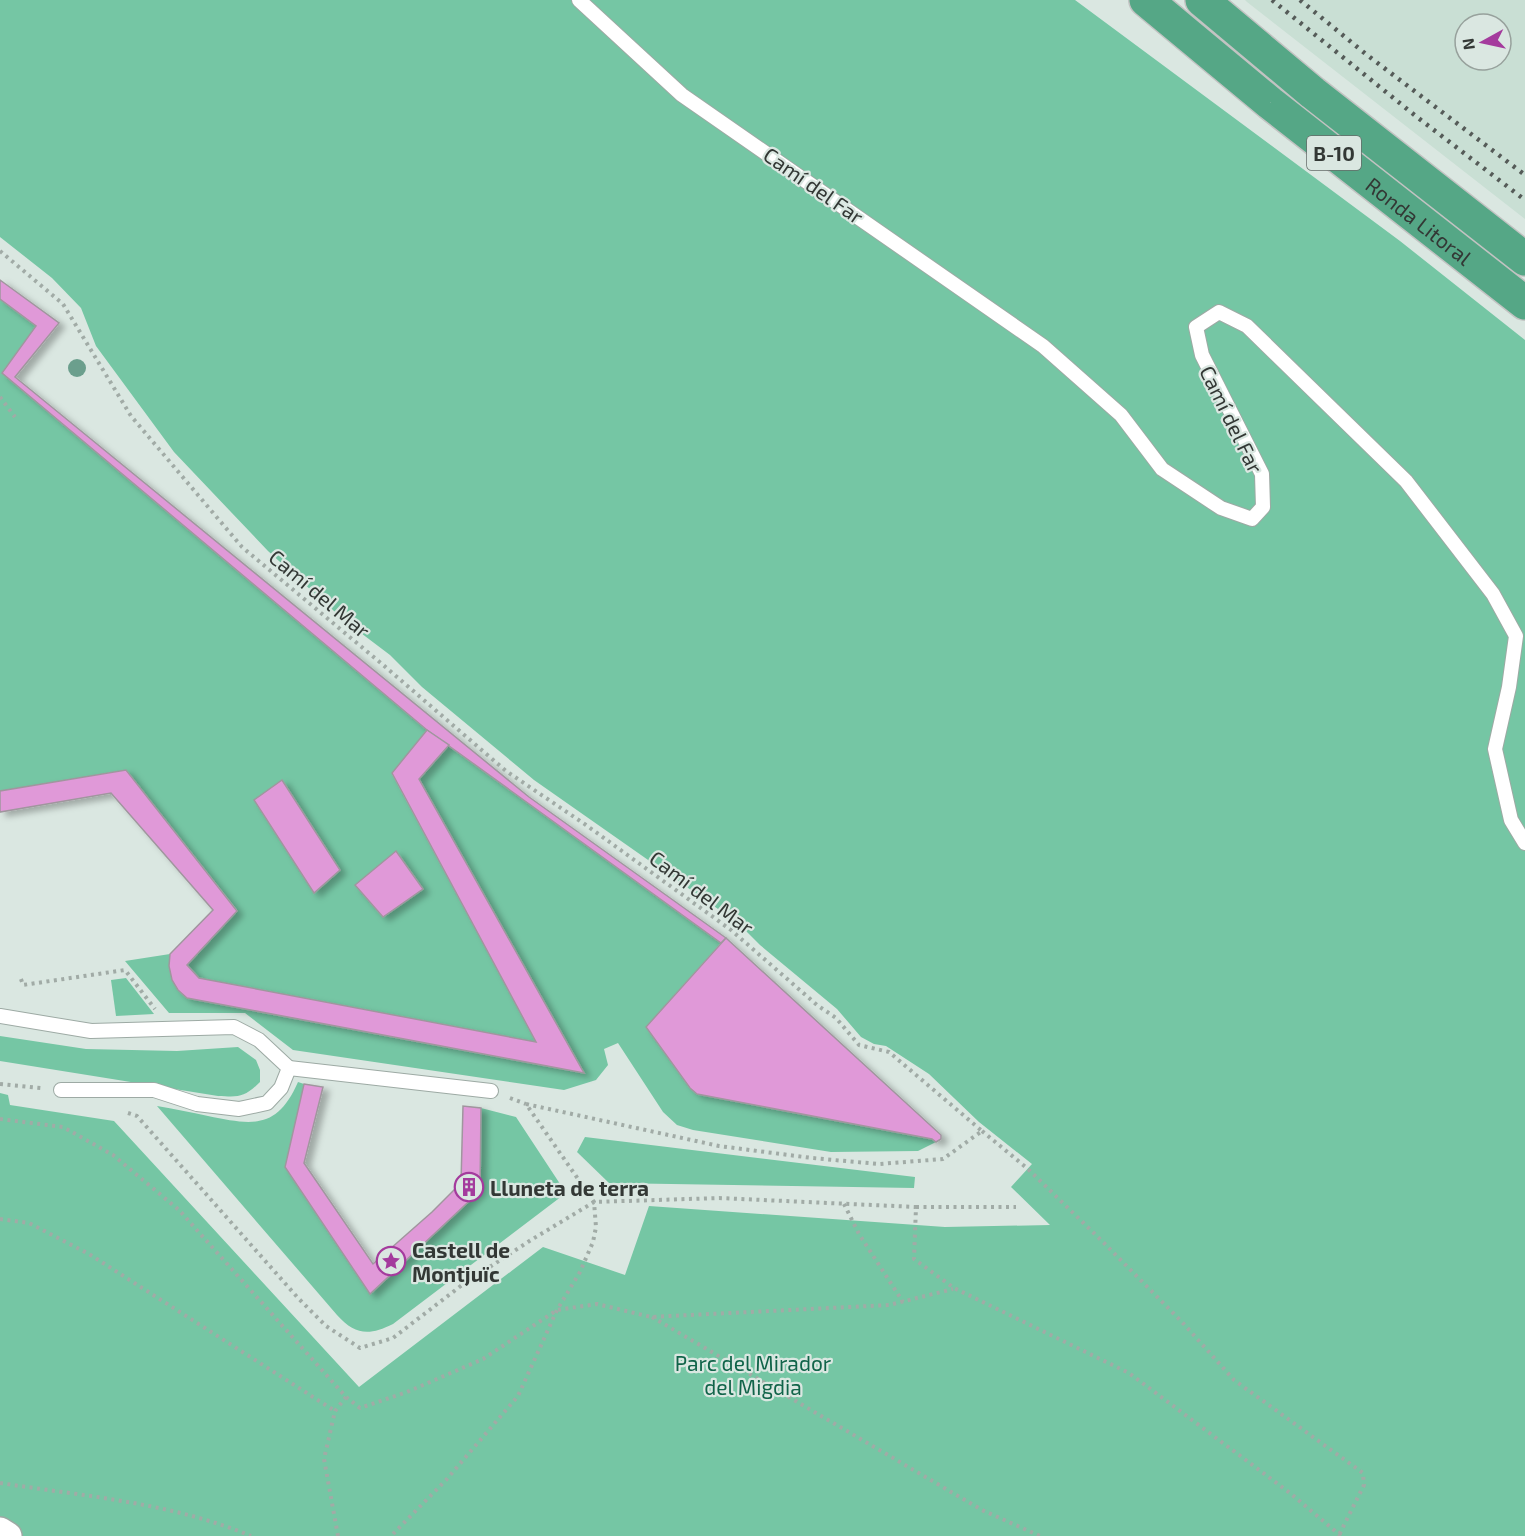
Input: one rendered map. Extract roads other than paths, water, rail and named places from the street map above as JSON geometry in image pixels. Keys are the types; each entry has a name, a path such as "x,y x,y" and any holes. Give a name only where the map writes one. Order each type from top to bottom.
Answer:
{"highway":[{"name":"Ronda Litoral","path":"1146,0 1270,103 1525,303"},
{"name":"Ronda Litoral","path":"1202,0 1313,93 1525,259"}],"street":[{"path":"0,1531 8,1536"}],"lane":[{"name":"Camí del Far","path":"579,0 682,95 1043,346 1121,415 1162,469 1221,508 1252,519 1263,507 1262,474 1202,356 1196,327 1219,312 1247,326 1406,481 1493,594 1516,636 1509,687 1495,749 1511,820 1525,843"},
{"path":"0,1016 91,1031 234,1027 259,1040 288,1068 491,1091"},
{"path":"61,1089 154,1090 197,1104 239,1109 267,1103 280,1088 288,1068"}],"railway":[{"path":"1272,0 1417,117 1525,200"},
{"path":"1300,0 1367,55 1525,175"}],"place":[{"name":"Lluneta de terra","path":"469,1187"},
{"name":"Castell de Montjuïc","path":"391,1261"}],"park label":[{"name":"Parc del Mirador del Migdia","path":"753,1374"}]}
